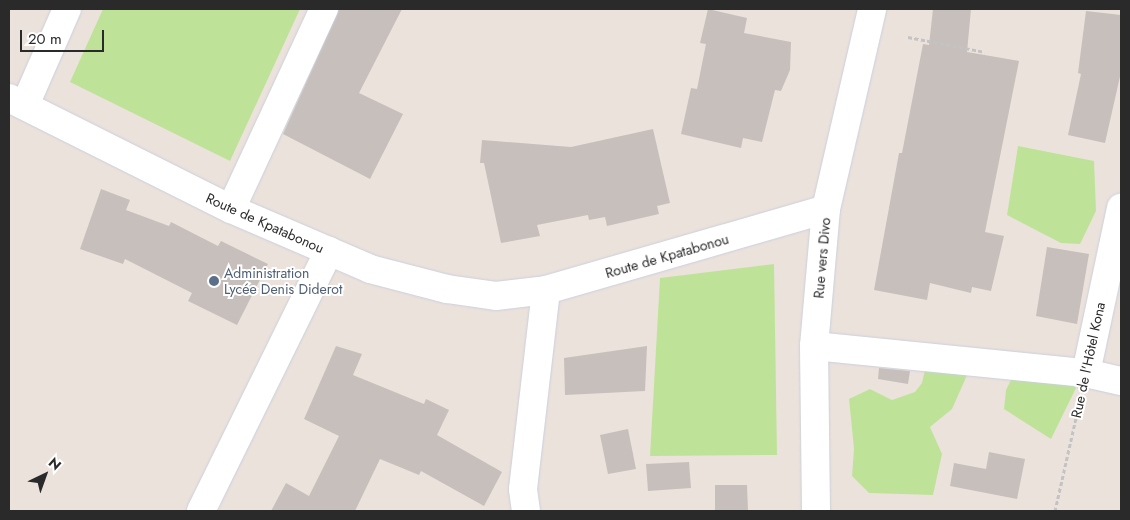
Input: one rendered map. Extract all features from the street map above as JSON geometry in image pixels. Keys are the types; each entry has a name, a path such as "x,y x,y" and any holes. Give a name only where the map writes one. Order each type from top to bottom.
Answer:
{"street":[{"path":"17,101 68,9"},
{"path":"231,209 324,9"},
{"name":"Rue vers Divo","path":"816,511 814,346 826,209 872,9"},
{"name":"Route de Kpatabonou","path":"17,101 231,209 370,269 446,289 496,296 546,290 826,209"},
{"name":"Rue de l'Hôtel Kona","path":"1086,372 1121,208"},
{"path":"202,511 329,251"},
{"path":"526,511 524,489 546,290"},
{"path":"814,346 1086,372 1121,381"}],"path":[{"path":"908,37 985,52"},
{"name":"Rue de l'Hôtel Kona","path":"1055,511 1086,372"}],"green space":[{"path":"103,9 300,9 230,161 70,82"},
{"path":"1018,146 1094,161 1096,211 1080,244 1061,243 1007,215"},
{"path":"774,264 777,455 650,456 660,278"},
{"path":"976,355 952,409 930,427 942,454 933,495 869,493 852,476 854,449 849,399 870,389 892,400 915,392 922,383 927,361"},
{"path":"1014,374 1071,378 1076,388 1051,439 1004,409 1006,390"}],"building":[{"path":"339,9 402,9 359,93 403,114 370,179 283,134"},
{"path":"708,9 747,18 744,33 791,42 790,70 781,91 775,90 762,142 743,138 741,148 681,134 691,88 697,89 706,44 700,43"},
{"path":"933,9 971,9 967,52 1019,61 985,232 1004,236 991,291 972,287 971,293 930,283 927,300 874,290 899,153 902,153 923,44 929,45"},
{"path":"1086,11 1121,15 1121,72 1105,143 1068,135 1081,74 1078,73"},
{"path":"653,129 670,203 657,206 659,214 607,226 605,217 589,220 588,215 537,225 540,236 501,243 484,163 480,163 482,140 571,147"},
{"name":"Administration Lycée Denis Diderot","path":"101,189 130,200 126,210 169,226 171,222 218,246 221,241 268,264 237,325 188,301 192,293 125,259 123,264 80,249"},
{"path":"1047,247 1089,254 1077,324 1036,316"},
{"path":"336,346 362,354 353,375 424,404 426,399 449,410 437,435 502,472 484,506 421,471 419,475 380,459 355,511 271,511 286,483 309,496 339,436 304,419"},
{"path":"647,346 645,391 565,395 564,358"},
{"path":"879,368 910,371 908,384 878,379"},
{"path":"628,429 636,469 608,474 600,435"},
{"path":"989,452 1025,459 1017,499 950,486 954,463 986,469"},
{"path":"689,462 691,488 648,491 646,464"},
{"path":"715,485 747,485 748,511 715,511"}],"place":[{"name":"Administration Lycée Denis Diderot","path":"214,281"}]}
